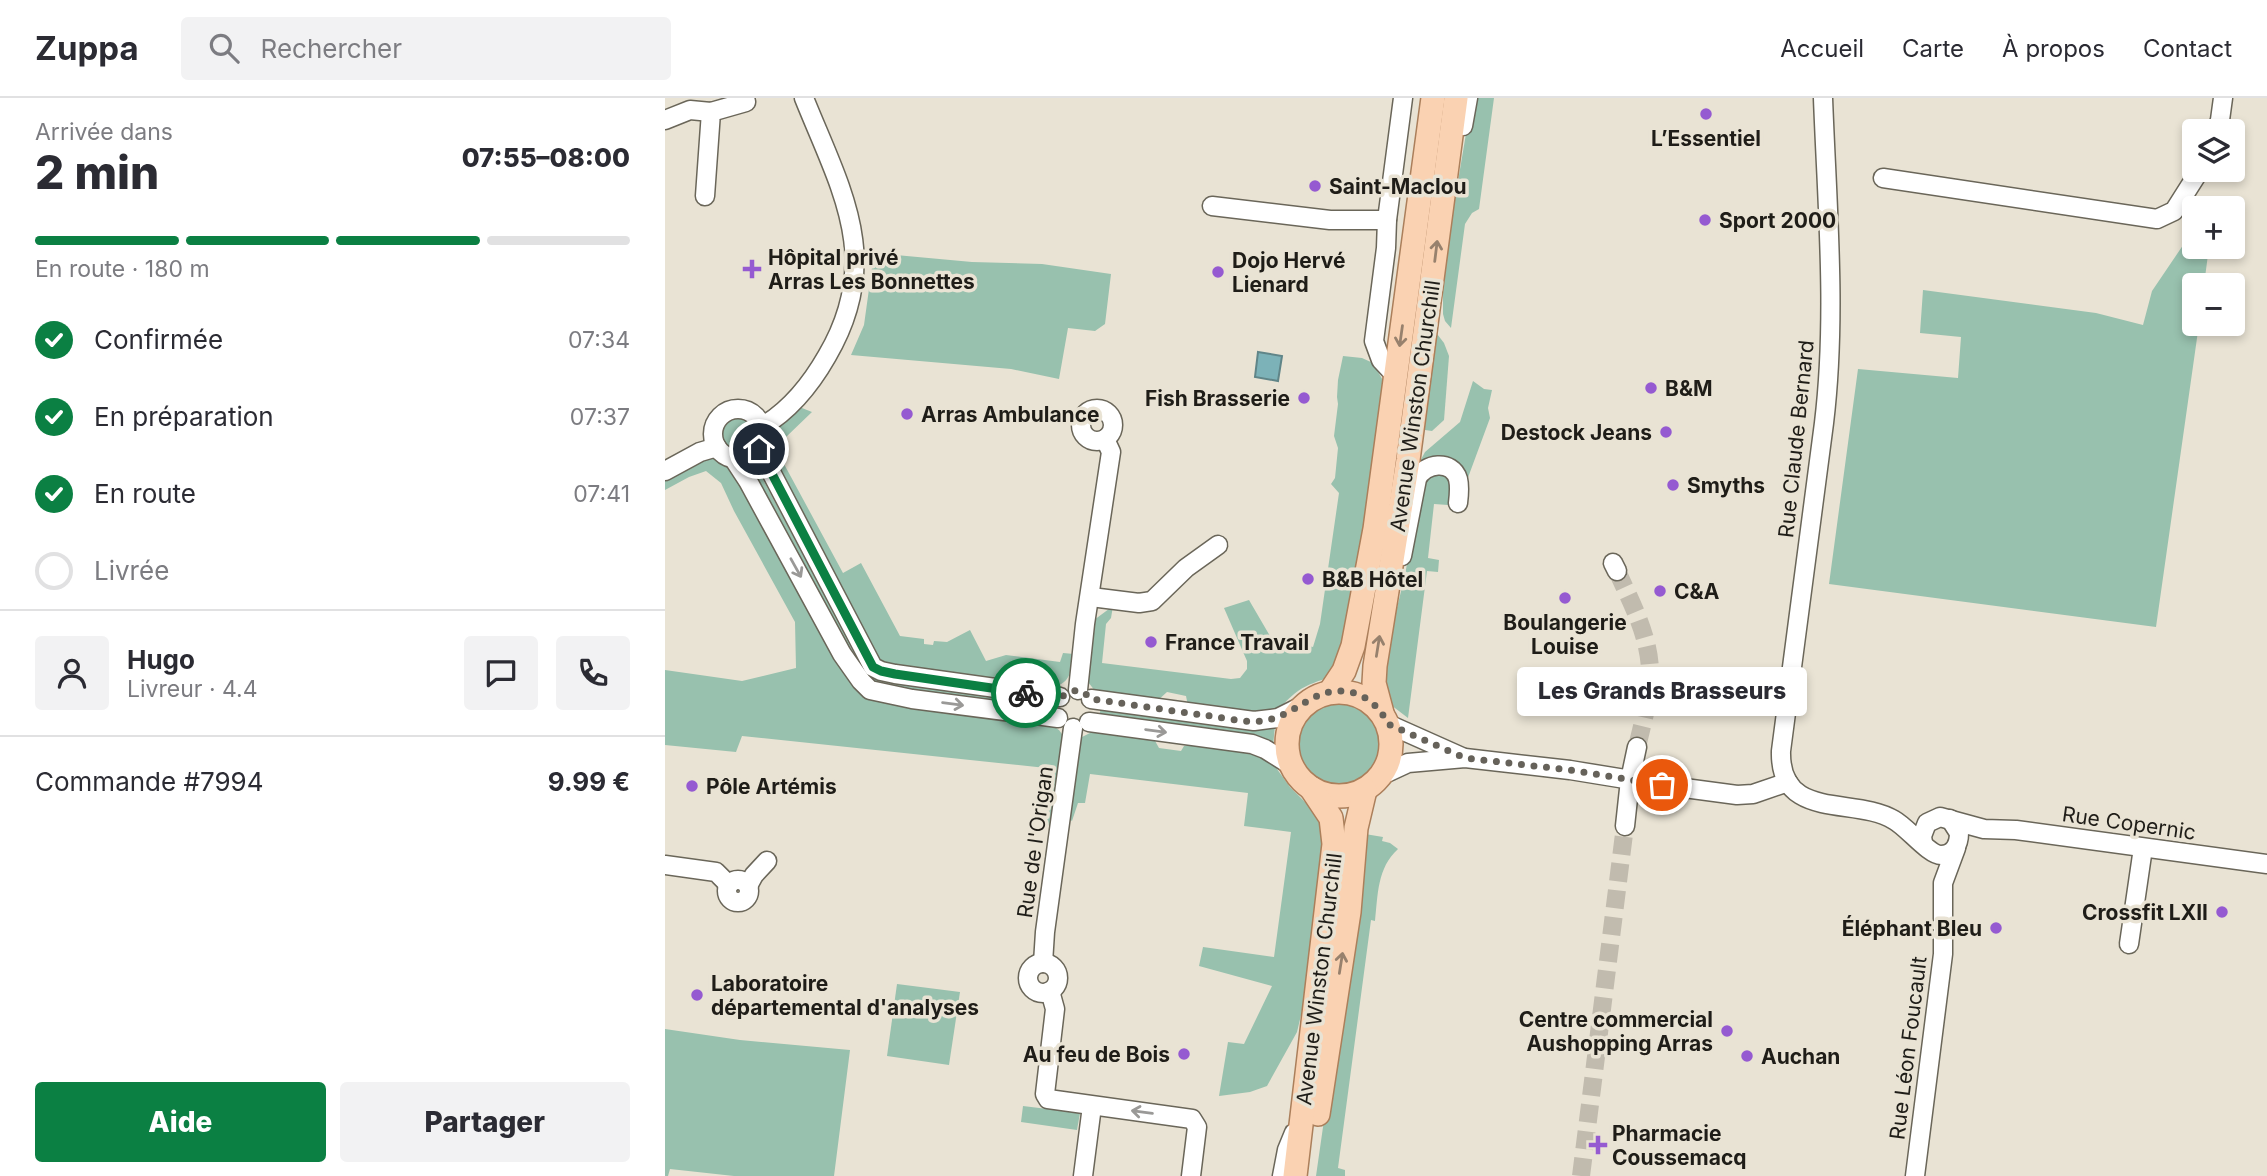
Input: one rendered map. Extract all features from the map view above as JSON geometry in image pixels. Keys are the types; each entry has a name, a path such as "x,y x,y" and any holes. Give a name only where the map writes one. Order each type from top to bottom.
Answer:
{"main road":[{"name":"Avenue Winston Churchill","path":"1330,692 1344,671 1353,646 1375,528 1433,98"},
{"name":"Avenue Winston Churchill","path":"1385,718 1375,691 1374,675 1410,446 1456,98"},
{"path":"1345,691 1371,702 1385,718 1391,746 1387,764 1373,783 1339,796 1311,788 1291,766 1287,751 1287,735 1292,720 1302,706 1315,697 1330,692 1345,691"},
{"name":"Avenue Winston Churchill","path":"1310,1176 1350,901 1356,828 1373,783"},
{"name":"Avenue Winston Churchill","path":"1296,1176 1335,844 1331,818 1311,788"}],"street":[{"path":"665,120 690,110 711,113 746,102 745,98"},
{"path":"763,426 777,418 794,401 824,361 851,303 854,240 849,214 838,177 804,98"},
{"path":"1396,376 1381,360 1374,341 1403,98"},
{"path":"1442,207 1457,158 1468,98"},
{"name":"Rue Claude Bernard","path":"1788,782 1782,768 1781,751 1829,371 1829,275 1823,98"},
{"path":"2220,119 2223,98"},
{"path":"705,196 711,113"},
{"path":"1883,178 2157,219 2174,211 2192,182"},
{"path":"1212,206 1330,220 1387,220"},
{"path":"732,409 747,410 759,419 763,426 764,438 759,449 748,457 733,458 725,455 714,440 715,424 725,412 732,409"},
{"path":"1081,725 1093,711 1084,695 1085,624 1091,597 1108,445"},
{"path":"665,471 699,452 717,447"},
{"path":"759,449 873,667 881,671 1060,697 1072,690 1084,695 1254,721 1278,718 1302,706"},
{"path":"733,458 842,654 870,690 912,699 1058,718"},
{"path":"1387,596 1403,554 1418,475 1434,466 1451,469 1459,482 1458,503"},
{"path":"1091,597 1139,603 1151,601 1185,568 1218,545"},
{"path":"1060,697 1056,708 1058,718 1066,726 1081,725 1252,744 1291,766"},
{"path":"1385,718 1465,758"},
{"name":"Rue de l'Origan","path":"1081,725 1045,932 1043,963 1052,966 1058,974 1057,984 1050,991 1055,1009 1045,1094 1048,1099 1093,1106"},
{"path":"1625,826 1637,747"},
{"path":"1373,783 1408,763 1465,758 1745,795 1788,782"},
{"name":"Rue Copernic","path":"1788,782 1804,797 1817,804 1870,811 1893,819 1945,818 1984,829 2016,830 2267,864"},
{"path":"1957,846 1958,827 1945,818 1927,823 1921,836 1926,847 1940,855 1946,854 1984,829"},
{"name":"Rue Copernic","path":"1893,819 1926,847"},
{"name":"Rue Léon Foucault","path":"1915,1176 1943,954 1943,883 1957,846"},
{"name":"Rue Léon Foucault","path":"1926,847 1943,883"},
{"path":"2129,944 2143,848"},
{"path":"665,865 716,872 729,884 726,891 729,898 738,903 747,898 748,886 767,861"},
{"path":"1083,1176 1093,1106 1192,1119 1197,1127 1191,1176"},
{"path":"1282,1176 1287,1150 1304,1107"}],"green space":[{"path":"1472,98 1494,98 1479,209 1472,213 1465,224 1451,328 1443,314 1443,257"},
{"path":"2182,247 2182,259 2207,259 2206,273 2182,273 2182,336 2197,336 2156,627 1829,584 1858,369 1958,378 1961,337 1920,333 1923,290 2096,313 2143,325 2152,291"},
{"path":"874,253 972,262 1042,264 1111,274 1105,324 1095,331 1068,328 1059,379 1011,369 851,355 864,325"},
{"path":"1434,330 1444,343 1449,356 1444,420 1432,431 1425,430 1422,423"},
{"path":"1343,356 1362,358 1373,363 1385,384 1383,433 1343,656 1330,677 1294,694 1271,714 1188,706 1186,696 1167,692 1156,702 1095,691 1085,678 1094,620 1113,606 1111,618 1106,624 1102,663 1240,678 1247,669 1247,661 1224,608 1249,600 1270,636 1313,647 1320,624 1339,493 1331,484 1335,478 1338,448 1334,436 1338,380"},
{"path":"1473,381 1484,389 1492,390 1488,408 1490,418 1466,483 1462,471 1416,469 1425,452 1460,422"},
{"path":"797,406 812,412 786,437 779,452 784,464 843,573 861,563 900,636 924,639 924,644 933,645 934,641 947,642 970,630 986,661 1006,655 1060,662 1063,653 1074,654 1069,675 1064,682 1053,688 889,665 878,659 768,451 770,438"},
{"path":"738,418 749,423 754,434 749,445 738,450 727,445 722,434 727,423"},
{"path":"700,452 727,465 733,471 842,670 852,685 867,697 1050,724 1059,730 1064,737 1051,826 1040,823 1046,768 742,736 736,752 665,745 665,670 742,681 796,668 795,622 721,483 706,471 665,490 665,471"},
{"path":"1430,471 1448,473 1453,489 1448,505 1434,504 1428,558 1439,560 1438,572 1427,571 1408,718 1391,705 1384,686 1384,661 1405,575 1423,476"},
{"path":"760,474 859,658 1050,701 1048,710 887,689 863,678 753,478"},
{"path":"1339,702 1355,705 1369,714 1378,728 1381,744 1378,760 1369,774 1355,783 1339,786 1323,783 1309,774 1300,760 1297,744 1300,728 1309,714 1323,705"},
{"path":"1101,708 1275,726 1273,746 1099,716"},
{"path":"1096,730 1154,739 1159,748 1181,751 1184,746 1196,744 1229,746 1269,758 1290,787 1320,817 1326,842 1310,977 1297,1032 1267,1086 1250,1092 1219,1096 1228,1042 1244,1044 1272,986 1199,966 1203,947 1274,957 1291,832 1244,826 1248,793 1090,774 1085,803 1078,803 1072,821 1068,818 1078,739"},
{"path":"1365,834 1383,837 1382,841 1398,849 1382,873 1375,921 1371,920 1338,1168 1345,1170 1345,1176 1316,1176"},
{"path":"897,984 960,992 949,1065 887,1056"},
{"path":"665,1029 740,1040 850,1050 834,1176 734,1176 670,1169 668,1176 665,1176"},
{"path":"1023,1106 1080,1113 1077,1130 1021,1122"}],"water":[{"path":"1258,352 1282,356 1278,381 1255,377"}],"tunnel":[{"path":"1617,571 1639,622 1649,662 1649,694 1637,747"},
{"path":"1581,1176 1625,826"}],"way so far":[{"path":"1026,693 1060,697 1072,690 1083,692 1091,699 1262,721 1285,715 1325,693 1345,691 1371,702 1388,724 1465,758 1570,770 1662,785"}],"place":[{"name":"L’Essentiel","path":"1706,114"},
{"name":"Saint-Maclou","path":"1315,186"},
{"name":"Sport 2000","path":"1705,220"},
{"name":"Hôpital privé Arras Les Bonnettes","path":"752,269"},
{"name":"Dojo Hervé Lienard","path":"1218,272"},
{"name":"B&M","path":"1651,388"},
{"name":"Fish Brasserie","path":"1304,398"},
{"name":"Arras Ambulance","path":"907,414"},
{"name":"Destock Jeans","path":"1666,432"},
{"name":"Smyths","path":"1673,485"},
{"name":"B&B Hôtel","path":"1308,579"},
{"name":"C&A","path":"1660,591"},
{"name":"Boulangerie Louise","path":"1565,598"},
{"name":"France Travail","path":"1151,642"},
{"name":"Les Grands Brasseurs","path":"1662,785"},
{"name":"Pôle Artémis","path":"692,786"},
{"name":"Crossfit LXII","path":"2222,912"},
{"name":"Éléphant Bleu","path":"1996,928"},
{"name":"Laboratoire départemental d'analyses","path":"697,995"},
{"name":"Centre commercial Aushopping Arras","path":"1727,1031"},
{"name":"Au feu de Bois","path":"1184,1054"},
{"name":"Auchan","path":"1747,1056"},
{"name":"Pharmacie Coussemacq","path":"1598,1145"}],"route":[{"path":"759,449 873,667 895,674 1026,693"}]}
